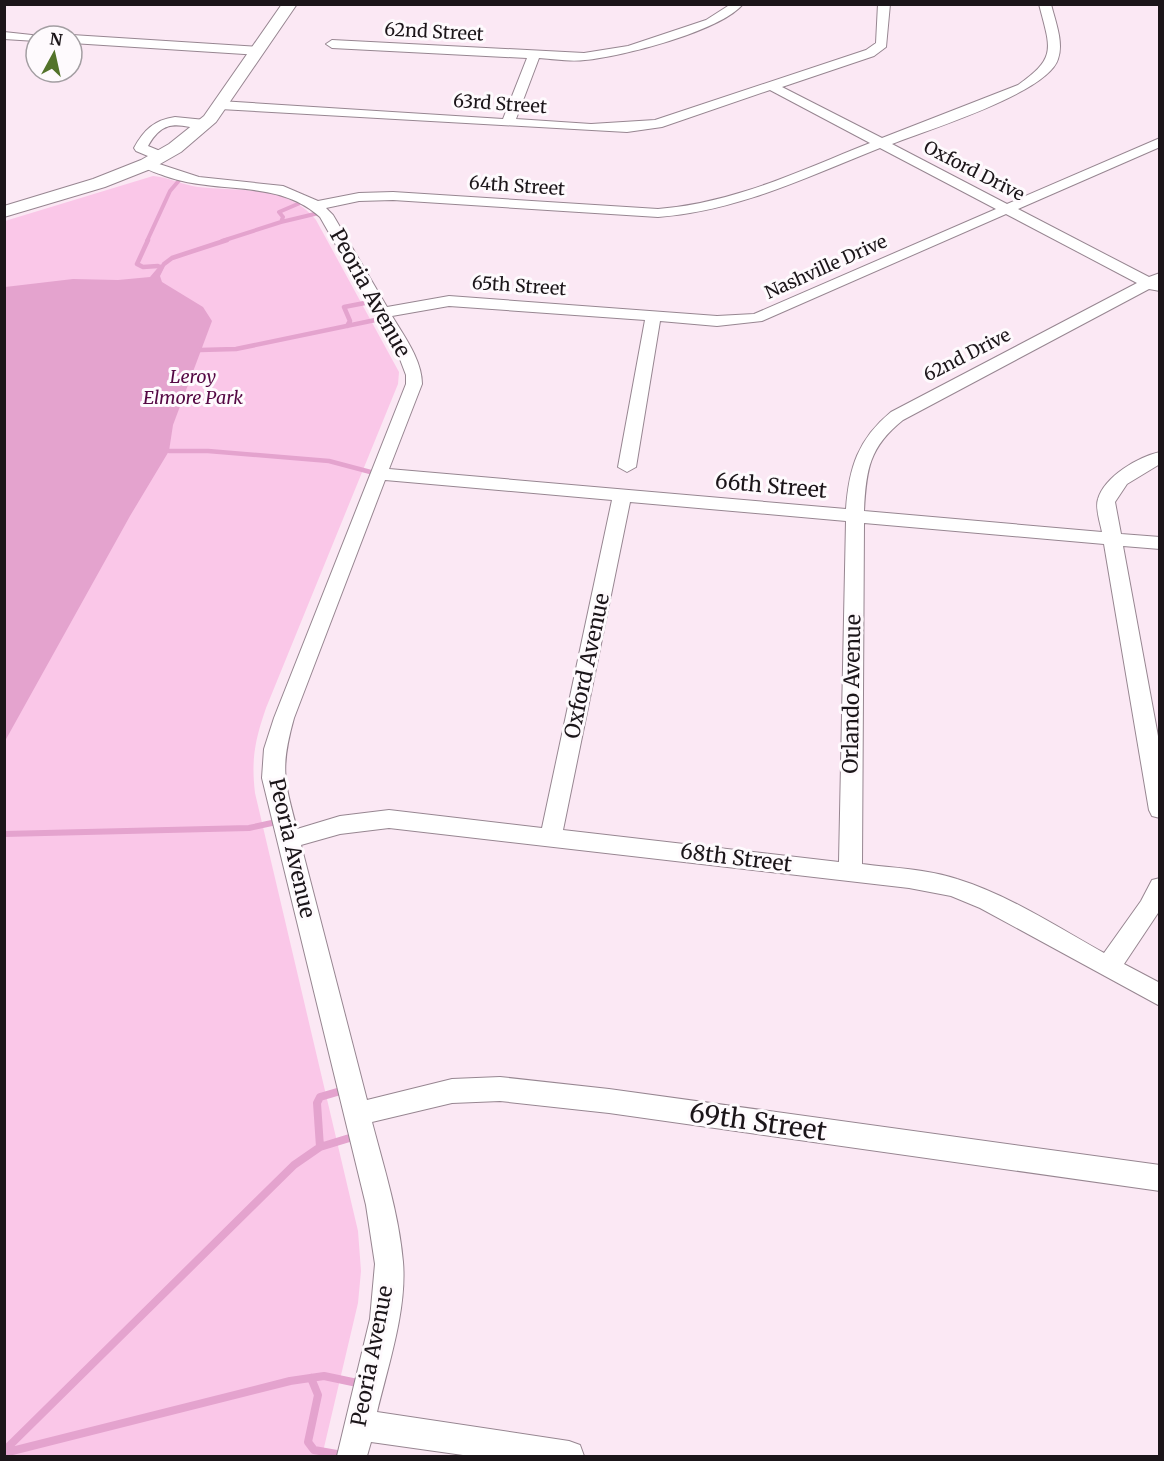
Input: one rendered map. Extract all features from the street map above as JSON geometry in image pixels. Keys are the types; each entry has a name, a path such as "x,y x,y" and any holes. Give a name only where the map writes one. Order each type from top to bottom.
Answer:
{"main road":[{"path":"4,212 99,183 153,160 205,124 290,4"}],"street":[{"path":"508,123 534,56 584,57 630,49 720,18 738,4"},
{"path":"771,86 870,53 882,44 884,4"},
{"name":"64th Street","path":"318,206 359,197 393,196 625,211 682,212 737,200 999,99 1022,88 1049,67 1054,44 1045,4"},
{"path":"4,35 24,36"},
{"path":"84,40 258,51"},
{"name":"62nd Street","path":"332,44 534,56"},
{"name":"63rd Street","path":"220,105 608,129 657,124 771,86"},
{"name":"Oxford Drive","path":"771,86 1156,283"},
{"path":"205,124 175,120 155,126 141,148 153,160 184,178 276,189 292,193 318,206"},
{"name":"Nashville Drive","path":"653,316 717,321 757,318 1160,142"},
{"name":"Peoria Avenue","path":"318,206 326,215 406,354 414,375 414,384 284,718 275,749 273,778 380,1205 389,1264 384,1319 352,1456"},
{"name":"62nd Drive","path":"855,516 864,453 867,444 879,430 914,405 1156,283"},
{"name":"65th Street","path":"382,313 449,301 653,316"},
{"path":"627,467 653,316"},
{"path":"1160,457 1117,482 1109,491 1106,502 1160,810"},
{"name":"66th Street","path":"379,474 1160,543"},
{"name":"Oxford Avenue","path":"551,836 622,496"},
{"name":"Orlando Avenue","path":"850,872 855,516"},
{"name":"68th Street","path":"289,840 340,825 389,819 551,836 850,872 954,887 988,901 1160,996"},
{"path":"1108,967 1149,908 1160,887"},
{"name":"69th Street","path":"357,1114 452,1091 500,1089 609,1101 1160,1178"},
{"path":"360,1425 569,1456"}],"green space":[{"name":"Leroy Elmore Park","path":"153,176 198,187 246,190 277,195 304,208 316,220 399,372 398,384 266,708 259,730 254,760 255,793 358,1231 361,1271 358,1303 322,1456 5,1456 5,221"}],"shaded area":[{"path":"161,264 165,266 160,276 162,282 203,307 212,321 173,425 169,451 130,516 5,741 5,287 73,279 118,280 150,277"}],"waterway":[{"path":"147,241 170,191 182,177"},
{"path":"281,222 283,217 279,212 307,200"},
{"path":"281,222 323,212"},
{"path":"222,241 281,222"},
{"path":"148,240 137,264 143,267 158,266"},
{"path":"164,264 172,258 227,240"},
{"path":"347,326 350,321 344,307 375,301"},
{"path":"347,326 385,318"},
{"path":"200,350 236,349 347,326"},
{"path":"169,451 208,451 329,461 378,474"},
{"path":"4,834 249,828 281,821"},
{"path":"320,1147 317,1103 320,1097 344,1090"},
{"path":"320,1147 356,1136"},
{"path":"4,1451 294,1165 320,1147"},
{"path":"4,1453 290,1381 324,1376 362,1384"},
{"path":"311,1378 318,1395 308,1442 314,1450 348,1456"}]}
